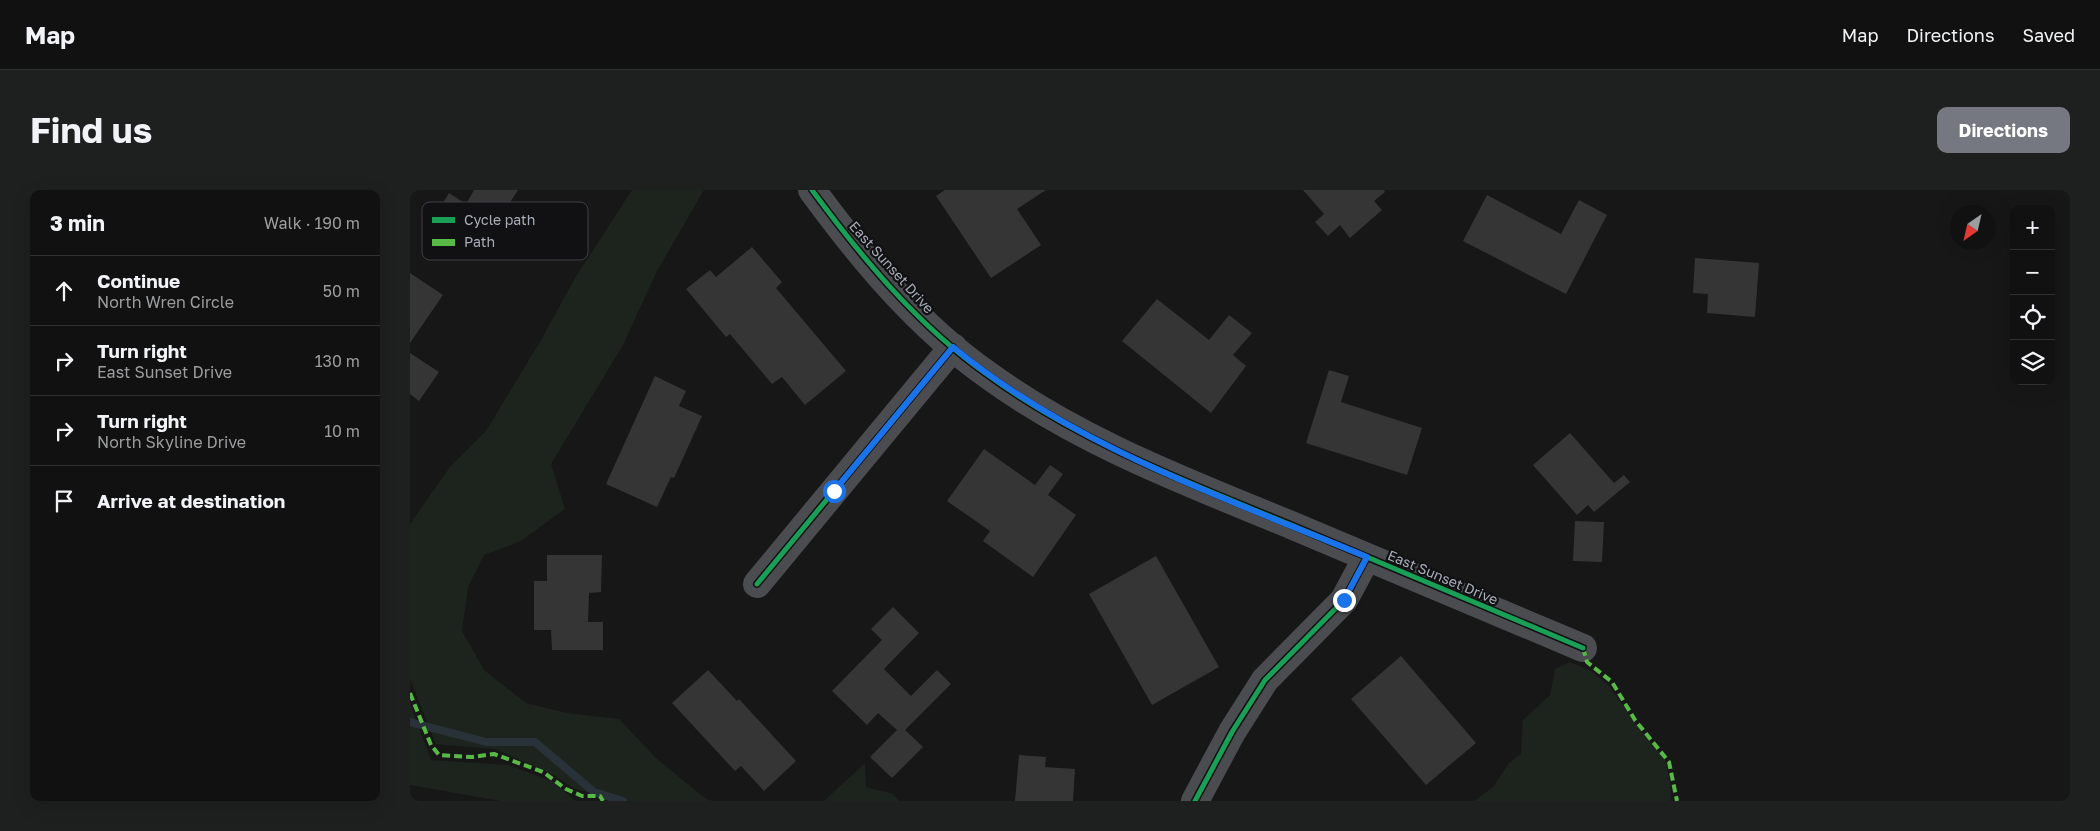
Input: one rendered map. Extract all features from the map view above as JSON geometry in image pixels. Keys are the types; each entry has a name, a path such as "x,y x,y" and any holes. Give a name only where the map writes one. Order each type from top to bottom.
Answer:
{"street":[{"name":"East Sunset Drive","path":"812,190 856,248 912,310 988,375 1072,429 1146,466 1583,648"},
{"path":"757,584 953,347"},
{"path":"1195,801 1232,732 1265,680 1344,600 1367,557"}],"shaded area":[{"path":"632,190 704,190 657,271 623,345 551,464 565,509 519,542 484,555 468,587 462,631 484,670 526,703 567,713 619,719 656,758 706,799 713,801 608,801 604,796 575,789 554,775 495,749 436,744 410,679 410,524 450,467 486,431 588,258"},
{"path":"1570,662 1591,671 1609,686 1644,735 1665,759 1670,783 1671,801 1474,801 1493,787 1509,763 1521,754 1523,720 1550,695 1555,669"},
{"path":"410,704 431,760 508,765 554,782 574,800 579,801 501,801 410,785"},
{"path":"865,763 866,787 893,794 899,801 824,801"}],"building":[{"path":"474,190 518,190 510,202 467,202"},
{"path":"945,190 1046,190 1017,209 1041,245 991,278 936,196"},
{"path":"1303,190 1384,190 1385,192 1374,201 1382,210 1350,238 1340,225 1328,236 1315,222 1324,214"},
{"path":"449,193 463,202 444,202"},
{"path":"1487,195 1561,234 1579,200 1607,215 1566,294 1463,241"},
{"path":"752,247 782,282 776,288 846,371 805,405 782,377 772,384 730,334 726,337 686,289 710,270 716,277"},
{"path":"1695,258 1759,263 1755,317 1707,313 1708,294 1693,293"},
{"path":"410,273 443,295 410,343"},
{"path":"1157,299 1209,340 1229,315 1252,333 1233,355 1246,366 1211,413 1122,341"},
{"path":"410,353 439,372 419,401 410,394"},
{"path":"1329,370 1349,376 1341,402 1422,428 1407,475 1306,443"},
{"path":"655,376 686,391 679,406 702,416 674,478 671,477 657,507 606,484"},
{"path":"1570,433 1614,483 1624,475 1630,482 1594,512 1588,505 1577,515 1533,465"},
{"path":"984,449 1035,485 1050,465 1063,474 1048,495 1076,515 1033,577 983,541 990,531 947,501"},
{"path":"1575,521 1604,522 1602,562 1573,561"},
{"path":"547,555 602,555 601,592 589,593 588,622 603,622 603,650 552,650 551,630 534,630 534,581 547,581"},
{"path":"1156,556 1219,667 1152,705 1089,594"},
{"path":"893,607 919,633 884,669 911,696 937,670 951,684 905,730 923,747 892,778 870,757 897,730 878,713 867,725 832,691 882,640 871,629"},
{"path":"1401,656 1476,743 1426,785 1351,699"},
{"path":"708,670 737,701 739,699 796,761 764,791 741,766 735,771 672,703"},
{"path":"1019,755 1046,757 1045,767 1075,769 1073,801 1015,801"}],"waterway":[{"path":"410,722 486,742 535,742 594,792 623,801"}],"marked path":[{"path":"1583,648 1587,662 1612,682 1635,720 1669,762 1677,801"},
{"path":"410,693 431,745 439,755 472,757 494,754 543,772 566,789 582,796 600,796 603,801"}],"cycle path":[{"path":"812,190 892,290 938,335 988,375 1060,421 1097,441 1174,476 1583,648"},
{"path":"757,584 953,347"},
{"path":"1195,801 1232,732 1265,680 1344,600 1367,557"}],"route":[{"path":"834,491 953,347 988,375 1072,429 1146,466 1367,557 1344,600"}]}
